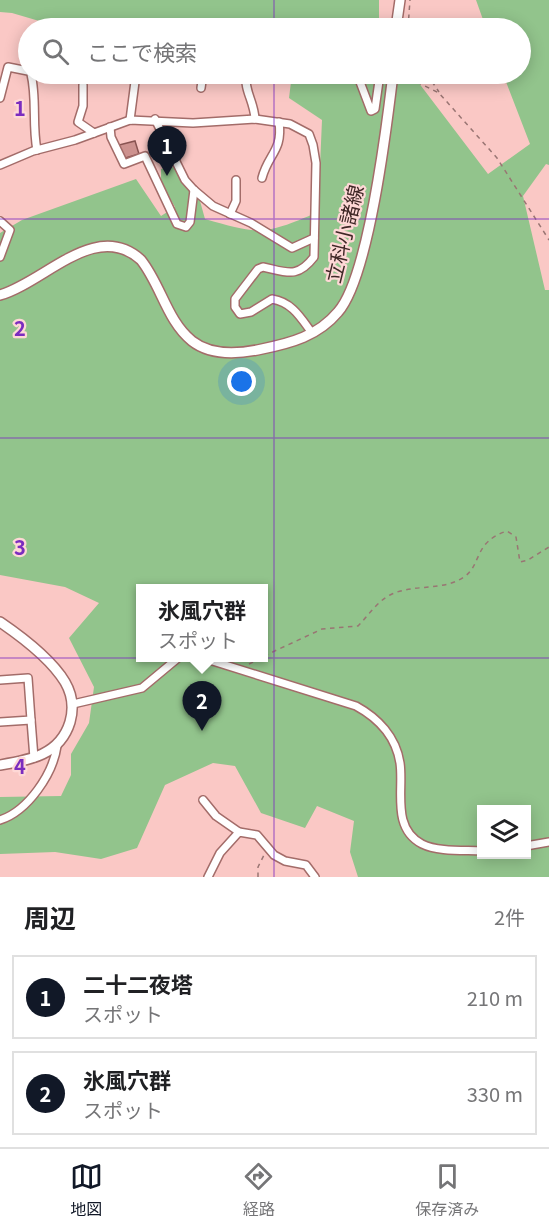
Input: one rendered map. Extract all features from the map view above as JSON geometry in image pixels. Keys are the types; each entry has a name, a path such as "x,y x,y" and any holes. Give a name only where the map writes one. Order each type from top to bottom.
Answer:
{"main road":[{"path":"397,18 400,0"},
{"name":"立科小諸線","path":"0,295 35,279 89,248 112,245 133,253 141,260 149,270 181,331 201,347 214,352 253,351 298,341 339,312 351,291 375,198 392,84"},
{"path":"0,622 58,672 69,691 73,704 67,732 57,746 34,758 0,765"}],"street":[{"path":"0,98 2,72 8,68 18,70"},
{"path":"35,84 35,138 38,150"},
{"path":"130,120 135,84"},
{"path":"201,88 202,84"},
{"path":"245,84 244,88 254,105 255,119"},
{"path":"361,84 371,111 375,110 379,84"},
{"path":"83,85 83,106 78,123 94,133"},
{"path":"0,165 130,120 155,119 193,123 255,119 300,127 309,134 316,163 314,257 305,269 292,273 263,267 235,299 235,307 240,314 251,312 272,298 283,300 295,309 312,333"},
{"path":"155,119 185,180 213,206 251,222 292,248 314,238"},
{"path":"262,178 267,162 274,156 280,133 279,122"},
{"path":"110,127 111,138 124,164 145,156 177,224 181,226 186,226 190,222 194,190"},
{"path":"230,214 236,201 236,180"},
{"path":"0,221 10,230 0,257"},
{"path":"73,704 142,688 172,662"},
{"path":"217,662 356,706 369,713 389,733 400,761 400,802 411,835 428,846 477,851"},
{"path":"0,680 28,678 34,758"},
{"path":"0,723 31,720"},
{"path":"0,820 15,813 32,796 46,776 57,746"},
{"path":"203,800 216,816 239,832 257,835 267,847 285,861 306,865 315,877"},
{"path":"208,877 220,853 239,832"},
{"path":"531,845 549,842"}],"path":[{"path":"409,18 410,0"},
{"path":"419,84 441,95"},
{"path":"434,84 497,158 523,195 540,230 549,240"},
{"path":"268,655 322,629 358,626 379,602 393,593 457,581 468,575 485,543 497,534 507,531 516,537 520,562 528,560 549,547"},
{"path":"240,670 254,662"},
{"path":"258,877 258,867 267,847"}],"green space":[{"path":"0,0 379,0 379,18 29,18 0,12"},
{"path":"476,0 549,0 549,165 546,164 523,196 545,290 549,290 549,877 358,877 350,852 354,821 317,806 305,828 261,813 235,766 213,763 165,785 137,848 101,859 55,852 0,854 0,797 61,796 71,775 71,754 89,723 94,687 69,638 99,603 65,587 0,575 0,233 22,220 136,179 161,216 175,207 161,183 161,169 173,167 200,201 205,219 238,228 262,230 286,225 318,212 322,120 289,98 291,84 420,84 488,174 530,144 507,84 531,84 531,18 482,18"}],"building":[{"path":"135,141 139,154 122,159 119,145"}],"place":[{"name":"二十二夜塔","path":"167,176"},
{"name":"氷風穴群","path":"202,731"}]}
